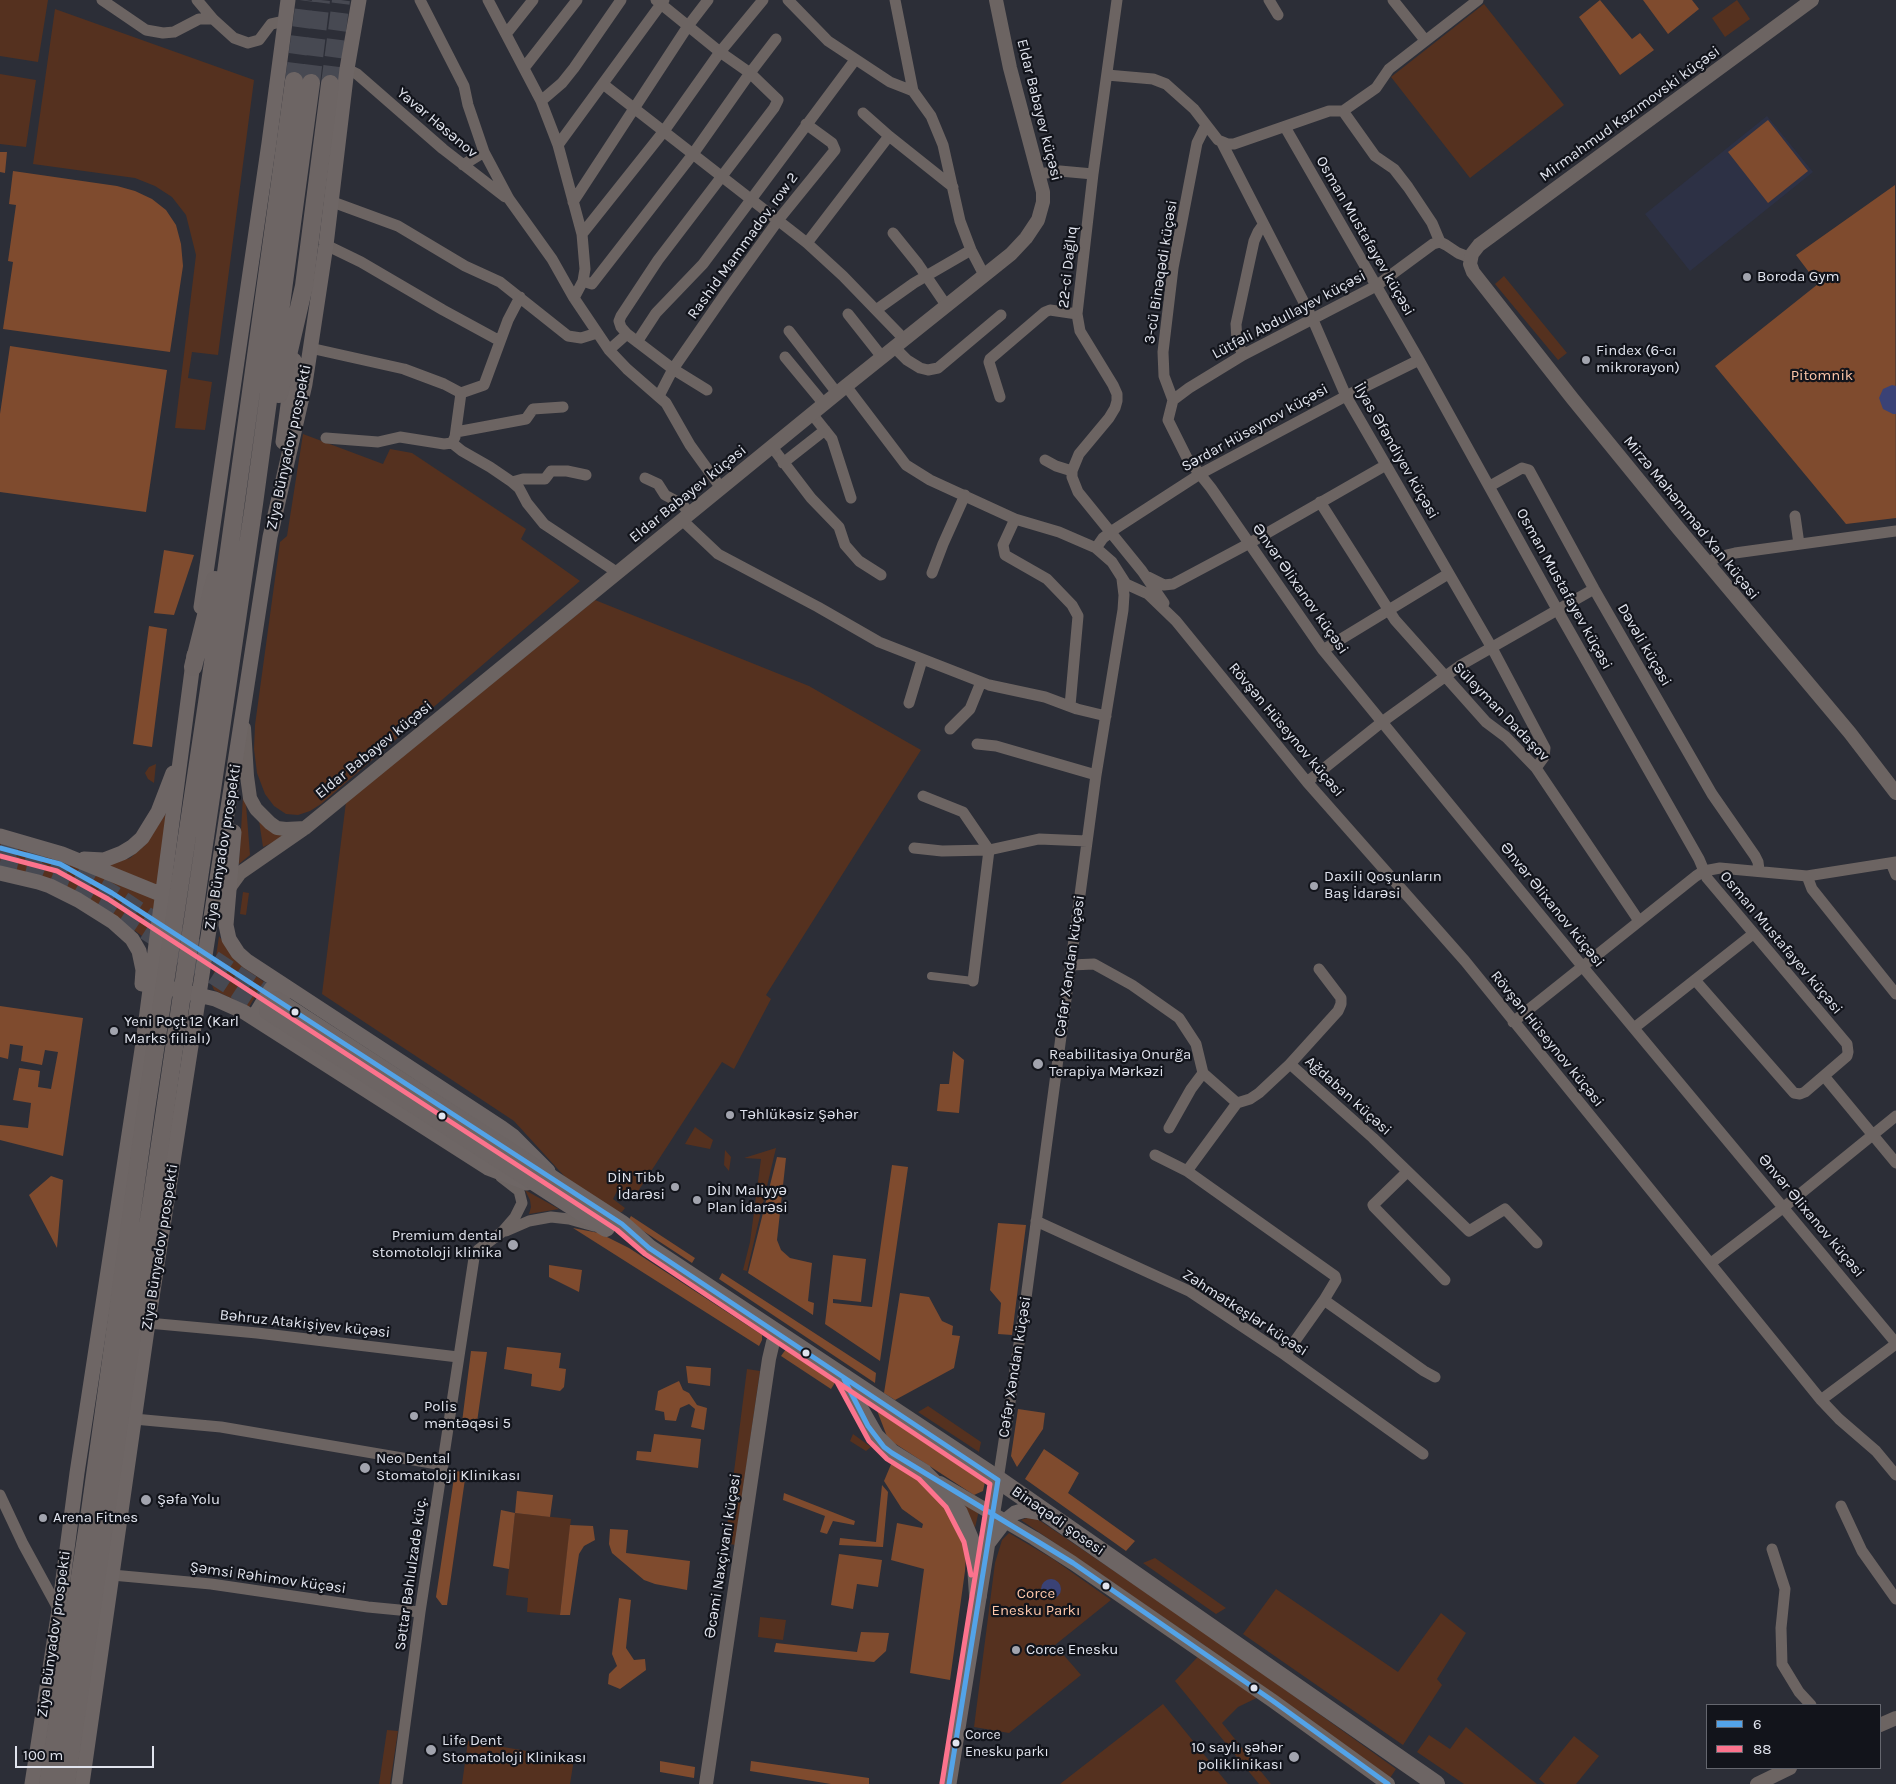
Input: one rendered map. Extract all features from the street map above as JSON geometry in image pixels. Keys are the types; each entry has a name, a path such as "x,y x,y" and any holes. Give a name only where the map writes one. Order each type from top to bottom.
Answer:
{"main road":[{"name":"Ziya Bünyadov prospekti","path":"32,1784 59,1610 77,1473 143,1042 193,667 288,0"},
{"name":"Ziya Bünyadov prospekti","path":"82,1784 148,1323 191,1057 270,537 305,384 326,245 347,69 359,0"},
{"name":"Ziya Bünyadov prospekti","path":"66,1784 97,1519 228,618 236,500 302,82 254,504"},
{"name":"Ziya Bünyadov prospekti","path":"228,618 304,286 330,84"},
{"path":"270,537 304,286"},
{"path":"193,667 236,500"},
{"path":"244,709 226,925 233,946 247,960 513,1136 555,1188"},
{"path":"0,836 90,860 104,860 122,853 137,842 158,812 184,736"},
{"path":"62,854 185,905 198,916 205,930 207,951 196,981 179,991"},
{"path":"0,873 38,882 62,892 93,908 132,939 142,958 140,1014 143,1042"},
{"path":"158,927 165,912 172,907 198,916"},
{"path":"156,948 156,964 159,978 165,987 200,994 233,1006 488,1168 555,1188"},
{"path":"271,1029 259,1018 257,1012 271,989 276,986 296,993"},
{"name":"Binəqədi şosesi","path":"272,1005 555,1188 613,1232 649,1248"},
{"path":"143,1042 148,1028 158,1014 172,1012 181,1014 189,1028 191,1057"},
{"name":"Binəqədi şosesi","path":"555,1188 622,1224 649,1248 843,1377 997,1487 1049,1514 1436,1784"},
{"path":"843,1377 875,1436 892,1452 924,1473 952,1502 967,1530 976,1558 978,1595"},
{"path":"949,1784 986,1548 998,1518 997,1487"},
{"path":"998,1518 1021,1510 1033,1510 1049,1514"},
{"name":"Ziya Bünyadov prospekti","path":"48,1784 97,1519"}],"street":[{"path":"102,0 146,30 163,33 174,32 199,18 213,19"},
{"path":"197,0 213,19 234,38 248,43 259,40 271,24 285,21"},
{"path":"420,0 464,86 468,105 484,152 509,199 552,259 574,298 609,350 627,369 666,403 698,457 721,488"},
{"path":"488,0 541,101 558,145 582,234 585,269 583,282 574,298"},
{"path":"506,34 533,0"},
{"path":"524,68 577,0"},
{"path":"541,101 574,68 621,0"},
{"path":"573,202 688,26 708,0"},
{"path":"582,234 664,131 720,52 763,0"},
{"path":"788,0 828,40 855,60 890,82 913,91"},
{"path":"895,0 913,91 931,116 943,145 960,221 971,250 984,275"},
{"name":"Eldar Babayev küçəsi","path":"207,951 221,906 230,886 245,869 305,828 772,448 841,389 1018,247 1038,220 1044,202 1039,174 1010,68 996,0"},
{"name":"22-ci Dağlıq","path":"1072,471 1079,454 1109,418 1117,401 1117,394 1080,331 1077,314 1093,174 1117,0"},
{"path":"1269,0 1278,15"},
{"path":"1394,0 1425,40"},
{"path":"1222,143 1234,144 1329,111 1343,111 1376,88 1389,69 1478,0"},
{"name":"Mirmahmud Kazımovski küçəsi","path":"1471,258 1479,246 1812,0"},
{"path":"558,145 660,1 688,26 750,73 776,96 778,102 658,260 619,321 621,327 637,342 673,369 707,390"},
{"path":"583,282 592,284 693,154 776,39"},
{"path":"637,342 656,313 703,264 855,60"},
{"name":"Yavər Həsənov","path":"347,69 358,74 464,165 509,199"},
{"name":"İlyas Əfəndiyev küçəsi","path":"1107,75 1160,81 1171,88 1194,109 1214,137 1222,143 1312,320 1346,396 1492,648 1545,748 1544,758 1536,768"},
{"path":"603,84 808,243 876,310 899,343 902,356 920,368 928,370 938,368 1001,315"},
{"path":"1343,111 1374,156 1394,169 1408,187 1432,223 1440,242 1463,256 1471,258"},
{"path":"863,113 953,187"},
{"name":"Rashid Mammadov, row 2","path":"659,396 673,369 779,219 835,150 835,146 832,143 806,124"},
{"name":"3-cü Binəqədi küçəsi","path":"1200,474 1187,458 1170,427 1168,420 1172,400 1164,376 1163,352 1173,268 1197,144 1206,126"},
{"name":"Osman Mustafayev küçəsi","path":"1285,126 1420,360 1712,885 1847,1044 1847,1056 1824,1076"},
{"path":"808,243 889,136"},
{"path":"464,165 484,152"},
{"path":"1039,174 1060,171 1093,174"},
{"path":"330,201 398,226 465,266 500,282 568,336 581,338 597,333"},
{"path":"1242,355 1237,341 1236,324 1254,242 1263,225"},
{"path":"893,233 918,264 946,306"},
{"name":"Lütfəli Abdullayev küçəsi","path":"1172,400 1242,355 1376,286 1426,248 1440,242"},
{"path":"326,245 361,262 500,341"},
{"path":"876,310 914,283 926,278 971,250"},
{"name":"Mirzə Məhəmməd Xan küçəsi","path":"1471,258 1470,264 1473,272 1572,398 1850,734 1896,793"},
{"path":"310,348 404,369 444,384 461,393 484,385 500,341 520,297"},
{"path":"1000,397 989,362 990,359 1045,312 1050,310 1077,314"},
{"path":"848,314 882,357"},
{"path":"789,331 906,465 930,480 1015,519 1059,532 1092,546 1112,562 1122,580 1154,600 1176,621"},
{"path":"609,350 627,334"},
{"path":"785,357 824,404"},
{"name":"Sərdar Hüseynov küçəsi","path":"1092,546 1200,474 1346,396 1420,360"},
{"path":"461,393 454,437 462,451 490,467 519,488 527,503 544,524 618,573"},
{"path":"326,438 378,442 400,437 444,444 454,437 526,419 533,409 563,407"},
{"path":"812,414 832,438 851,498"},
{"path":"784,463 825,430"},
{"path":"772,448 811,498 839,527 845,544 855,556 881,575"},
{"path":"1045,460 1072,471 1072,477 1078,492 1142,571 1176,621"},
{"path":"1142,571 1154,581 1168,586 1248,544 1386,465"},
{"name":"Dəvəli küçəsi","path":"1490,486 1522,468 1529,470 1594,589 1712,794 1755,856 1759,870"},
{"path":"512,482 523,479 545,480 551,471 586,474"},
{"name":"Ənvər Əlixanov küçəsi","path":"1200,474 1212,488 1248,544 1323,650 1896,1344"},
{"path":"645,478 658,484 665,495 682,504 686,517 713,551 867,636 922,660 981,682 1014,692 1045,697 1106,716"},
{"path":"932,573 965,495"},
{"name":"Süleyman Dadaşov","path":"1320,502 1388,611 1486,722 1506,736 1536,768 1639,921"},
{"path":"1794,516 1799,544"},
{"path":"1015,519 1003,545 1005,555 1047,579 1072,605 1078,616 1070,706"},
{"path":"1707,563 1718,556 1896,531"},
{"path":"1124,602 1144,581 1142,571"},
{"path":"1323,650 1448,574"},
{"name":"Cəfər Xəndan küçəsi","path":"997,1487 1036,1221 1086,841 1124,602 1122,580"},
{"path":"1307,782 1382,722 1446,676 1594,589"},
{"name":"Rövşən Hüseynov küçəsi","path":"1176,621 1307,782 1465,961 1821,1400 1838,1418 1876,1451 1896,1475"},
{"path":"909,702 922,660"},
{"path":"950,729 970,709 981,682"},
{"path":"244,709 246,763 250,798 262,816 277,828 286,830 305,828"},
{"path":"978,744 996,746 1096,775"},
{"path":"923,796 963,812 989,850 973,981 931,976"},
{"path":"914,848 942,851 989,850 1039,839 1086,841"},
{"path":"1513,1022 1704,871 1720,868 1759,870 1807,876 1894,863 1896,875"},
{"path":"1807,876 1812,889 1896,994"},
{"path":"1634,1028 1753,934"},
{"path":"1071,965 1094,964 1132,985 1179,1018 1196,1044 1203,1073 1237,1103 1187,1171"},
{"path":"1290,1064 1338,1010 1341,1004 1341,998 1320,969"},
{"path":"1695,980 1794,1092 1800,1094 1805,1092 1824,1076 1896,1163"},
{"name":"Ağdaban küçəsi","path":"1237,1103 1250,1099 1259,1093 1290,1064 1373,1138 1469,1231 1505,1209 1537,1243"},
{"path":"1168,1128 1191,1089 1203,1073"},
{"path":"1711,1263 1784,1207 1896,1116"},
{"path":"1155,1155 1187,1171 1335,1276 1336,1280 1324,1300 1285,1355"},
{"path":"488,1168 515,1187 522,1199 520,1209 502,1232"},
{"path":"1407,1172 1373,1205 1374,1208 1445,1280"},
{"path":"502,1232 529,1221 557,1218 586,1223 613,1232"},
{"name":"Zəhmətkeşlər küçəsi","path":"1036,1221 1189,1291 1285,1355 1423,1454"},
{"name":"Səttar Bəhlulzadə küç.","path":"397,1784 420,1612 474,1258 478,1250 502,1232"},
{"path":"1324,1300 1435,1377"},
{"name":"Bəhruz Atakişiyev küçəsi","path":"148,1323 257,1333 458,1357"},
{"name":"Əcəmi Naxçivani küçəsi","path":"706,1784 769,1359 773,1342 779,1334"},
{"path":"1821,1400 1896,1344"},
{"path":"134,1419 221,1427 443,1466"},
{"path":"924,1473 1073,1563 1388,1784"},
{"path":"972,1502 985,1503 997,1487"},
{"path":"0,1495 23,1544 59,1610"},
{"path":"1841,1506 1862,1551 1896,1599"},
{"path":"1772,1549 1785,1589 1781,1628 1782,1664 1799,1692 1810,1704"},
{"name":"Şəmsi Rəhimov küçəsi","path":"112,1575 211,1584 368,1607 420,1612"},
{"path":"1881,1725 1896,1718"},
{"path":"1757,1784 1788,1769"}],"shaded area":[{"path":"1767,116 1813,172 1690,271 1645,214"}],"green space":[{"path":"0,0 48,0 38,62 0,56"},
{"path":"1600,0 1632,39 1640,33 1654,50 1620,75 1579,17"},
{"path":"1643,0 1692,0 1699,9 1668,34"},
{"path":"1737,0 1750,19 1725,37 1712,18"},
{"path":"1484,4 1564,105 1470,178 1391,77"},
{"path":"55,9 254,80 218,355 192,352 188,378 212,382 205,430 175,428 196,255 186,215 172,197 155,186 135,178 33,164"},
{"path":"0,74 36,80 26,147 0,144"},
{"path":"1768,120 1808,171 1768,203 1728,152"},
{"path":"0,152 7,152 5,173 0,172"},
{"path":"13,171 117,186 135,191 152,199 166,210 176,225 181,244 183,266 170,352 3,329 13,262 8,261 16,205 9,204"},
{"name":"Pitomnik","path":"1895,185 1896,518 1846,524 1715,366 1818,284 1796,255"},
{"path":"1504,276 1567,353 1558,360 1495,284"},
{"path":"10,346 167,370 146,512 0,492 0,414"},
{"path":"303,434 383,464 390,449 412,453 526,529 521,539 580,581 321,804 310,811 298,815 286,814 274,806 265,794 257,773 254,749 255,725 280,542 287,536"},
{"path":"164,550 194,555 174,615 154,613"},
{"path":"595,600 809,686 921,750 766,995 771,999 734,1069 722,1062 633,1199 618,1189 613,1199 625,1208 622,1212 618,1212 566,1178 514,1121 322,994 346,802"},
{"path":"149,626 167,629 152,747 133,744"},
{"path":"156,764 154,783 148,779 145,773 149,767"},
{"path":"244,779 250,855 239,864"},
{"path":"167,812 157,885 103,866 130,858 145,845"},
{"path":"258,814 281,831 283,838 263,847"},
{"path":"0,842 46,853 155,899 150,942 118,918 0,867"},
{"path":"243,892 249,893 246,915 240,914"},
{"path":"219,936 237,962 264,982 249,1007 214,990 212,985"},
{"path":"0,1006 83,1018 63,1156 0,1140 0,1125 28,1128 31,1103 13,1100 19,1068 40,1071 38,1087 51,1089 58,1052 45,1050 42,1065 21,1061 23,1046 10,1044 8,1059 0,1057"},
{"path":"953,1051 964,1060 959,1113 937,1111 940,1084 949,1084"},
{"path":"695,1127 713,1140 710,1149 685,1144"},
{"path":"776,1148 747,1271 743,1270 750,1242 761,1159 744,1158"},
{"path":"725,1150 731,1157 729,1171 724,1165"},
{"path":"777,1157 786,1158 777,1240 781,1250 790,1258 812,1263 808,1301 814,1303 813,1315 748,1273"},
{"path":"892,1165 908,1167 880,1361 825,1324 833,1255 866,1259 861,1302 833,1299 833,1303 872,1307"},
{"path":"51,1176 63,1180 57,1248 29,1195"},
{"path":"525,1190 559,1209 529,1214 530,1200"},
{"path":"631,1216 695,1258 692,1263 628,1221"},
{"path":"998,1223 1026,1225 1012,1335 998,1334 1001,1303 990,1290"},
{"path":"573,1228 599,1233 629,1248 762,1335 759,1346"},
{"path":"549,1265 582,1270 579,1292 549,1277"},
{"path":"722,1273 876,1373 875,1383 719,1279"},
{"path":"900,1293 929,1297 942,1321 953,1326 952,1335 960,1336 954,1368 895,1400 884,1393"},
{"path":"507,1347 561,1353 559,1368 566,1369 564,1387 560,1391 531,1386 532,1374 504,1369"},
{"path":"786,1349 836,1381 831,1389 781,1356"},
{"path":"471,1351 487,1352 476,1429 462,1422"},
{"path":"686,1366 711,1368 710,1386 688,1383"},
{"path":"747,1369 760,1371 735,1545 725,1543"},
{"path":"679,1381 683,1390 689,1393 697,1405 707,1408 704,1430 691,1427 695,1409 689,1404 680,1408 676,1421 665,1420 664,1412 655,1410 658,1391"},
{"path":"928,1406 981,1442 979,1452 918,1412"},
{"path":"876,1408 985,1482 983,1491 974,1495 888,1439"},
{"path":"1018,1409 1045,1413 1043,1429 1017,1467 1011,1456"},
{"path":"654,1434 701,1439 698,1468 636,1460 637,1451 651,1452"},
{"path":"853,1434 871,1447 866,1451 850,1441"},
{"path":"1044,1449 1079,1473 1068,1493 1135,1541 1126,1551 1025,1479"},
{"path":"892,1462 922,1480 945,1503 963,1534 966,1554 965,1571 950,1680 910,1673 924,1569 891,1560 897,1523 922,1528 923,1524 902,1509 884,1481"},
{"path":"455,1471 466,1472 447,1605 442,1605 436,1597"},
{"path":"882,1485 888,1492 883,1547 839,1545 840,1538 876,1542"},
{"path":"517,1491 553,1495 550,1517 515,1513"},
{"path":"784,1493 855,1521 854,1525 833,1521 827,1534 820,1532 825,1516 783,1500"},
{"path":"955,1496 979,1510 975,1528"},
{"path":"501,1510 515,1513 509,1569 493,1566"},
{"path":"515,1513 571,1519 560,1615 527,1612 528,1598 506,1595"},
{"path":"1033,1516 1213,1638 1396,1769 1390,1778 1267,1693 1238,1707 1222,1723 1271,1784 1259,1784 1175,1681 1207,1647 1021,1520"},
{"path":"570,1525 593,1526 595,1540 584,1546 579,1554 570,1615 560,1615"},
{"path":"610,1529 628,1530 626,1553 690,1561 687,1590 644,1580 612,1553 609,1544"},
{"name":"Corce Enesku Parkı","path":"1009,1533 1053,1559 1111,1600 1055,1645 1081,1675 1009,1733 974,1727 995,1563 1002,1540"},
{"path":"839,1554 882,1560 878,1587 857,1584 853,1609 831,1605"},
{"path":"1155,1558 1226,1608 1216,1614 1143,1563"},
{"path":"1276,1589 1398,1672 1441,1613 1466,1633 1437,1679 1442,1685 1403,1745 1243,1634"},
{"path":"619,1598 631,1600 626,1648 634,1660 645,1659 646,1670 620,1689 608,1684 609,1674 617,1666 612,1654"},
{"path":"760,1617 786,1620 783,1640 758,1637"},
{"path":"861,1632 889,1633 886,1651 874,1662 774,1652 776,1643 857,1652"},
{"path":"1163,1704 1228,1784 1060,1784"},
{"path":"1466,1727 1537,1784 1464,1784 1417,1752 1429,1735 1450,1749"},
{"path":"387,1730 398,1731 390,1784 379,1784"},
{"path":"1574,1736 1599,1756 1576,1784 1545,1784 1539,1779"},
{"path":"468,1741 574,1759 570,1784 462,1784"},
{"path":"660,1761 695,1767 694,1778 660,1772"},
{"path":"751,1761 869,1778 869,1784 831,1784 750,1771"}],"water":[{"path":"1892,385 1896,386 1896,414 1883,409 1879,398 1883,389"},
{"path":"1051,1579 1058,1582 1061,1589 1058,1596 1051,1599 1044,1596 1041,1589 1044,1582"}],"tunnel":[{"path":"294,81 305,0"},
{"path":"311,83 321,0"},
{"path":"330,84 341,0"},
{"path":"0,848 41,858 75,872 112,893 276,1000"},
{"path":"0,862 38,871 69,884 106,905 268,1011"}],"transit line":[{"name":"6","path":"0,848 60,864 112,893 622,1224 649,1248 998,1480 949,1784"},
{"name":"88","path":"0,856 57,871 108,899 617,1230 645,1254 990,1484 942,1783"},
{"name":"6","path":"844,1379 868,1426 884,1447 892,1453 1073,1563 1273,1701 1388,1784"},
{"name":"88","path":"837,1382 869,1441 887,1459 919,1479 946,1507 964,1542 971,1575"}],"place":[{"name":"Boroda Gym","path":"1747,277"},
{"name":"Findex (6-cı mikrorayon)","path":"1586,360"},
{"name":"Daxili Qoşunların Baş İdarəsi","path":"1314,886"},
{"name":"Yeni Poçt 12 (Karl Marks filialı)","path":"114,1031"},
{"name":"Reabilitasiya Onurğa Terapiya Mərkəzi","path":"1038,1064"},
{"name":"Təhlükəsiz Şəhər","path":"730,1115"},
{"name":"DİN Tibb İdarəsi","path":"675,1187"},
{"name":"DİN Maliyyə Plan İdarəsi","path":"697,1200"},
{"name":"Premium dental stomotoloji klinika","path":"513,1245"},
{"name":"Polis məntəqəsi 5","path":"414,1416"},
{"name":"Neo Dental Stomatoloji Klinikası","path":"365,1468"},
{"name":"Şəfa Yolu","path":"146,1500"},
{"name":"Arena Fitnes","path":"43,1518"},
{"name":"Corce Enesku","path":"1016,1650"},
{"name":"Corce Enesku parkı","path":"956,1743"},
{"name":"Life Dent Stomatoloji Klinikası","path":"431,1750"},
{"name":"10 saylı şəhər poliklinikası","path":"1294,1757"}]}
